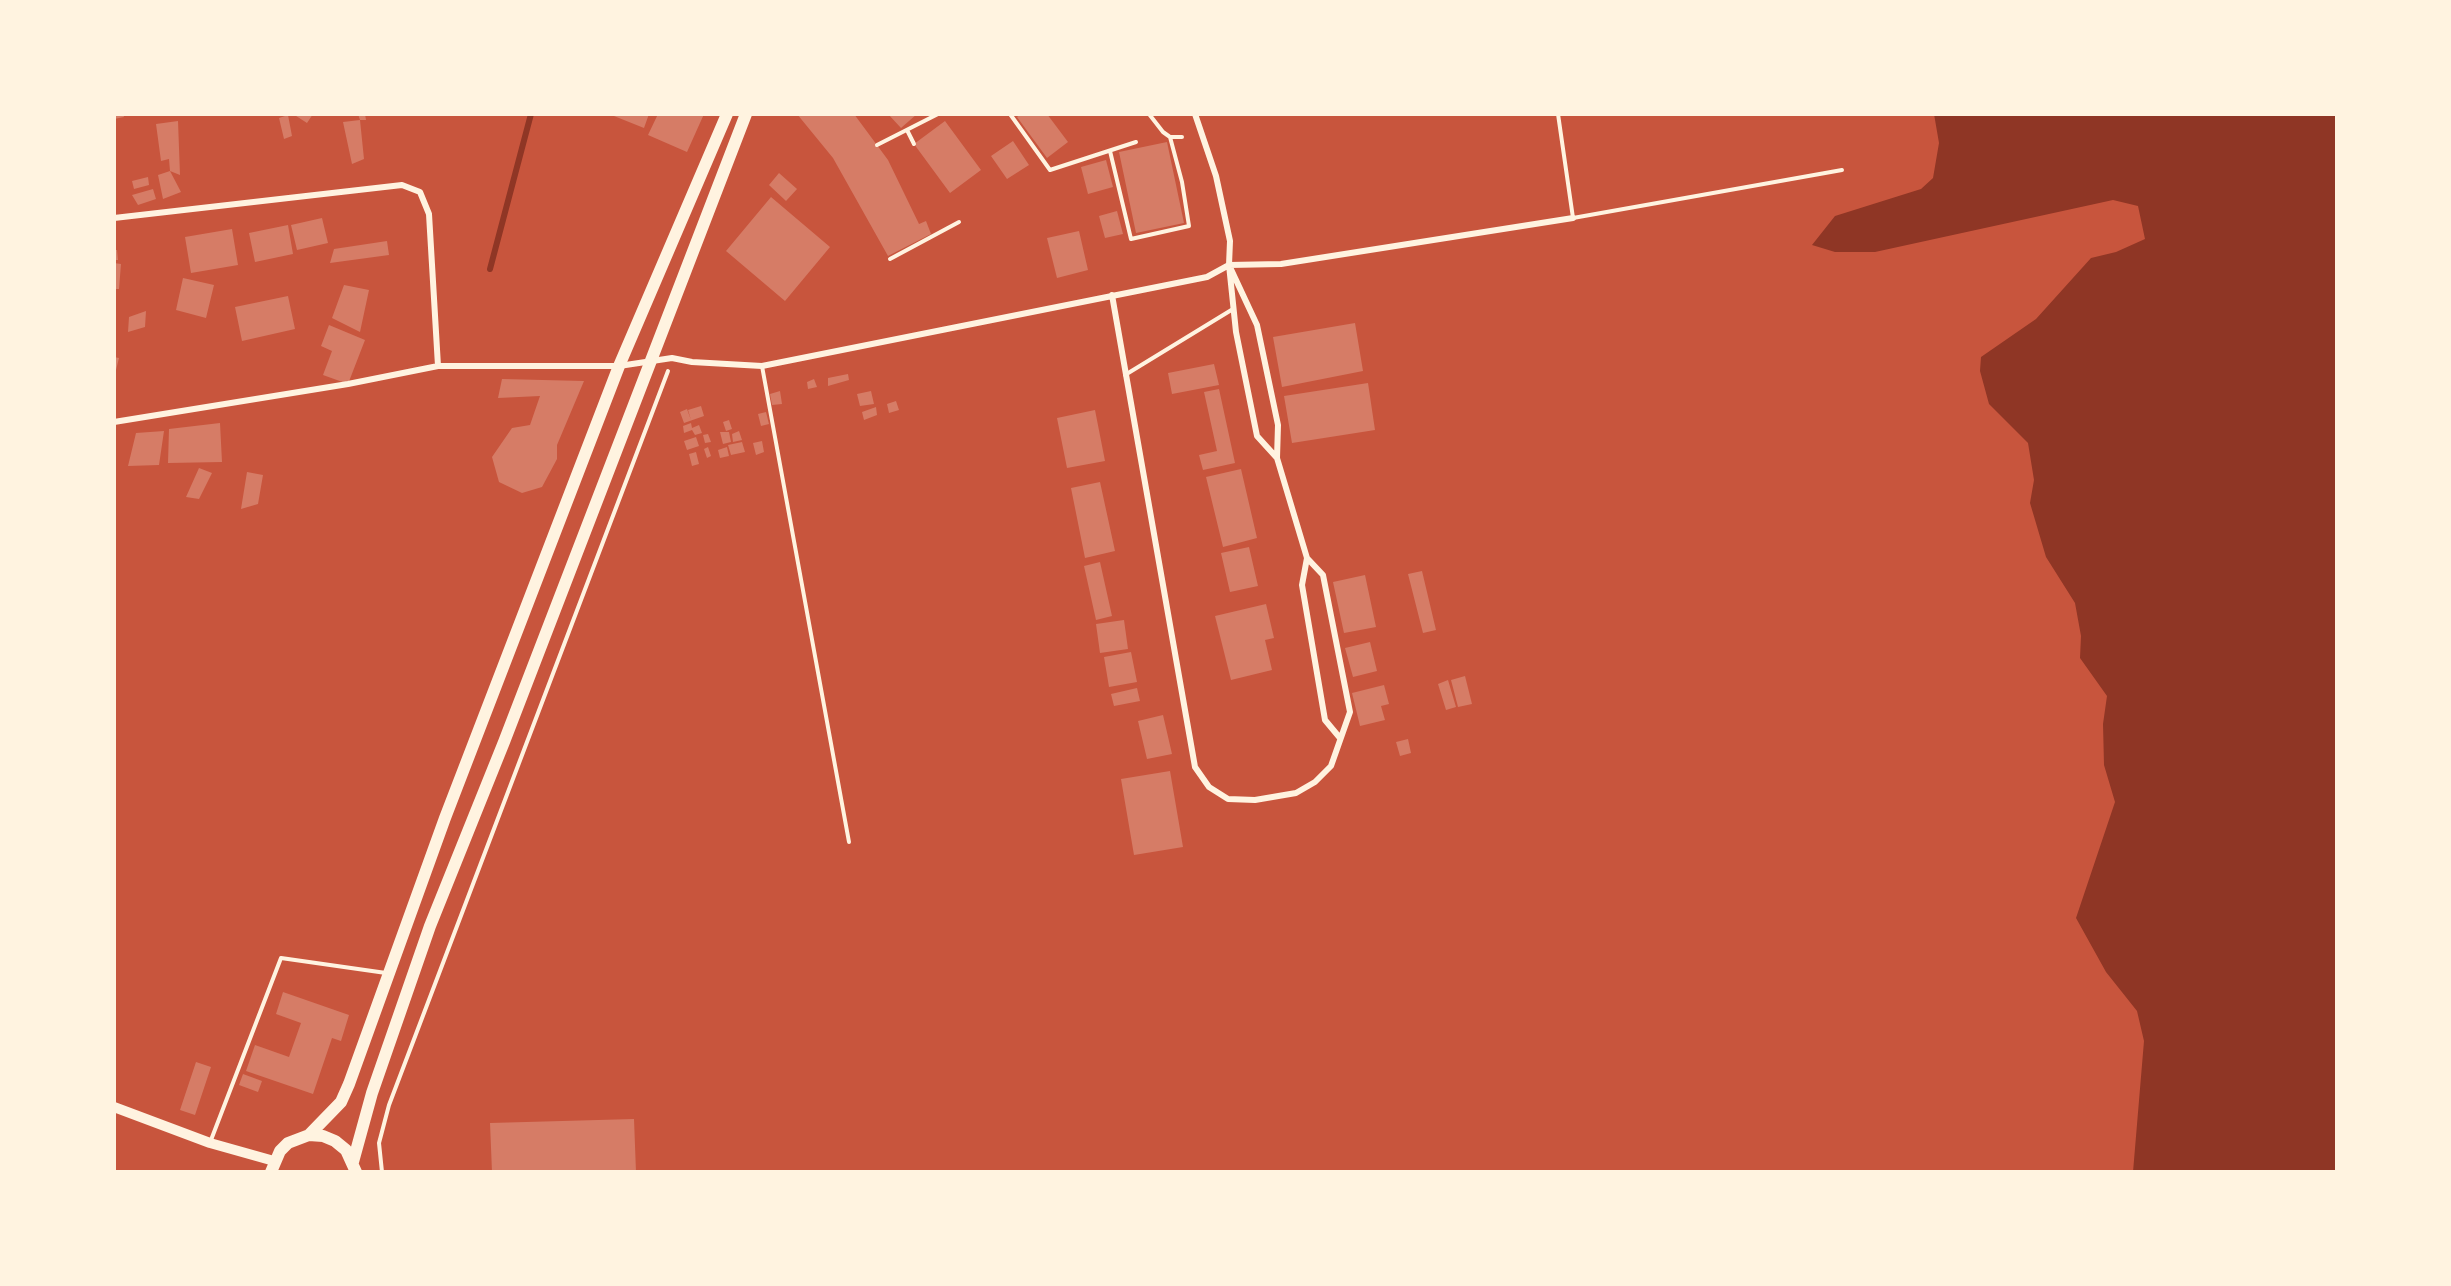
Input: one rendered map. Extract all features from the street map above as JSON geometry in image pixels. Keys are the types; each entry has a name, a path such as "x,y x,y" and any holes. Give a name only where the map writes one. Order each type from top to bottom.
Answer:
{"main road":[{"path":"309,1135 341,1102 445,818 619,366 727,114"},
{"path":"354,1167 372,1093 430,926 746,114"},
{"path":"114,1107 273,1167 288,1143 309,1135 323,1136 335,1141 346,1150 354,1167"}],"street":[{"path":"1196,114 1218,187 1230,241 1229,265 1236,332 1257,436 1277,458"},
{"path":"114,218 402,185 420,192 429,214 438,366"},
{"path":"114,422 348,384 438,366 619,366 672,358 692,362 762,366 1208,277 1229,265 1281,264 1573,218"},
{"path":"1112,295 1195,767 1209,787 1228,799 1255,800 1296,793 1315,783 1331,766 1350,712 1323,575 1307,558 1277,458 1278,425 1257,325 1229,265"},
{"path":"1307,558 1302,585 1325,720 1340,738"}],"lane":[{"path":"1558,114 1573,218 1842,170"},
{"path":"1125,375 1233,308"},
{"path":"762,366 849,842"},
{"path":"210,1143 281,958 390,973"}],"path":[{"path":"877,145 938,114"},
{"path":"1010,114 1050,170 1136,142"},
{"path":"1149,114 1170,137 1182,137"},
{"path":"907,130 914,144"},
{"path":"1110,151 1131,239 1190,226 1182,182 1170,137"},
{"path":"890,259 959,222"},
{"path":"382,1172 379,1143 389,1104 672,358"}],"shaded area":[{"path":"1934,114 2337,114 2337,1172 2133,1172 2144,1041 2137,1011 2106,972 2076,918 2115,802 2104,765 2103,724 2107,696 2080,658 2081,636 2075,603 2046,557 2030,503 2034,480 2028,443 1989,404 1980,371 1981,357 2036,319 2091,258 2116,252 2145,239 2138,206 2113,200 1875,252 1835,252 1812,245 1835,216 1921,189 1933,178 1939,143"}],"building":[{"path":"114,114 123,114 124,117 114,119"},
{"path":"293,114 313,114 307,123"},
{"path":"358,114 365,114 366,120 360,120"},
{"path":"609,114 649,114 644,128"},
{"path":"658,114 704,114 687,152 648,135"},
{"path":"797,114 854,114 888,160 919,224 926,221 931,234 888,256 833,158"},
{"path":"888,114 917,114 901,128"},
{"path":"1021,114 1047,114 1068,142 1047,158 1017,117"},
{"path":"288,115 292,136 284,139 279,118"},
{"path":"360,120 364,159 352,164 343,122"},
{"path":"178,121 180,175 170,171 169,159 161,161 156,124"},
{"path":"945,121 981,170 950,193 914,144"},
{"path":"1013,141 1029,165 1007,179 991,156"},
{"path":"1167,142 1184,223 1136,233 1119,152"},
{"path":"1106,160 1113,187 1088,194 1081,167"},
{"path":"170,171 181,192 163,199 158,175"},
{"path":"779,173 797,189 786,201 769,185"},
{"path":"148,177 149,185 134,189 132,181"},
{"path":"153,189 156,199 138,205 132,195"},
{"path":"771,197 830,247 785,301 726,251"},
{"path":"1117,211 1123,234 1105,238 1099,216"},
{"path":"322,218 328,243 297,250 291,225"},
{"path":"288,225 293,254 255,262 249,233"},
{"path":"232,229 238,265 191,273 185,237"},
{"path":"1079,231 1088,270 1057,278 1047,238"},
{"path":"387,241 389,255 330,263 334,249"},
{"path":"114,250 117,250 118,260 114,260"},
{"path":"114,263 121,264 119,289 114,289"},
{"path":"183,278 214,285 206,318 176,310"},
{"path":"344,285 369,290 360,332 332,318"},
{"path":"288,296 295,329 242,341 235,307"},
{"path":"146,311 145,327 128,332 129,317"},
{"path":"1355,323 1363,371 1282,387 1273,337"},
{"path":"329,325 365,340 348,384 323,375 332,351 321,346"},
{"path":"114,357 119,358 115,374 114,374"},
{"path":"1214,364 1219,385 1172,394 1168,373"},
{"path":"848,374 849,380 828,386 828,378"},
{"path":"502,379 584,381 557,445 557,459 542,487 522,493 499,482 492,457 512,428 530,425 540,396 498,398"},
{"path":"814,379 817,387 808,389 807,382"},
{"path":"1368,383 1375,430 1292,443 1284,396"},
{"path":"1219,389 1235,463 1203,470 1199,455 1217,451 1204,392"},
{"path":"780,391 782,404 772,405 770,394"},
{"path":"871,391 874,404 860,406 857,394"},
{"path":"896,401 899,410 889,413 887,404"},
{"path":"701,406 704,416 684,423 680,412 687,409 691,420 688,410"},
{"path":"876,407 877,415 864,420 862,412"},
{"path":"1095,410 1105,461 1067,468 1057,418"},
{"path":"766,412 769,424 761,426 758,414"},
{"path":"729,420 732,429 726,431 723,422"},
{"path":"220,423 222,462 168,463 169,429"},
{"path":"691,423 692,428 699,425 702,433 695,435 692,430 684,433 683,426"},
{"path":"164,431 159,465 128,466 136,433"},
{"path":"739,431 742,440 733,442 732,434"},
{"path":"720,432 729,432 731,442 723,444"},
{"path":"708,434 711,442 705,443 703,435"},
{"path":"696,437 699,446 687,450 684,441"},
{"path":"762,441 764,452 756,455 753,443"},
{"path":"742,442 745,452 731,455 728,445"},
{"path":"708,447 711,456 707,458 704,449"},
{"path":"727,447 729,456 720,458 718,450"},
{"path":"696,452 699,464 692,466 689,454"},
{"path":"199,468 212,473 199,499 186,497"},
{"path":"1241,469 1257,538 1223,547 1206,477"},
{"path":"247,472 263,475 258,504 241,509"},
{"path":"1100,482 1115,551 1085,558 1071,488"},
{"path":"1249,547 1258,586 1230,592 1221,553"},
{"path":"1100,562 1112,616 1096,620 1084,566"},
{"path":"1422,571 1436,630 1423,633 1408,574"},
{"path":"1365,575 1376,627 1344,633 1333,582"},
{"path":"1266,604 1274,638 1265,640 1272,670 1231,680 1215,616"},
{"path":"1124,620 1128,649 1100,653 1096,624"},
{"path":"1370,642 1377,671 1353,677 1345,648"},
{"path":"1131,652 1137,682 1109,687 1104,657"},
{"path":"1465,676 1472,704 1458,707 1451,680"},
{"path":"1448,680 1456,707 1446,710 1438,684"},
{"path":"1384,685 1389,704 1381,706 1385,720 1360,726 1352,693"},
{"path":"1137,688 1140,701 1114,706 1111,694"},
{"path":"1163,715 1172,754 1147,759 1138,721"},
{"path":"1408,739 1411,753 1400,756 1396,742"},
{"path":"1170,771 1183,847 1134,855 1121,779"},
{"path":"283,992 349,1015 341,1041 332,1038 313,1094 246,1071 255,1045 289,1057 301,1023 276,1014"},
{"path":"196,1062 211,1067 195,1115 180,1110"},
{"path":"243,1074 262,1081 258,1092 239,1085"},
{"path":"634,1119 636,1172 492,1172 490,1123"}],"waterway":[{"path":"490,269 531,114"}]}
